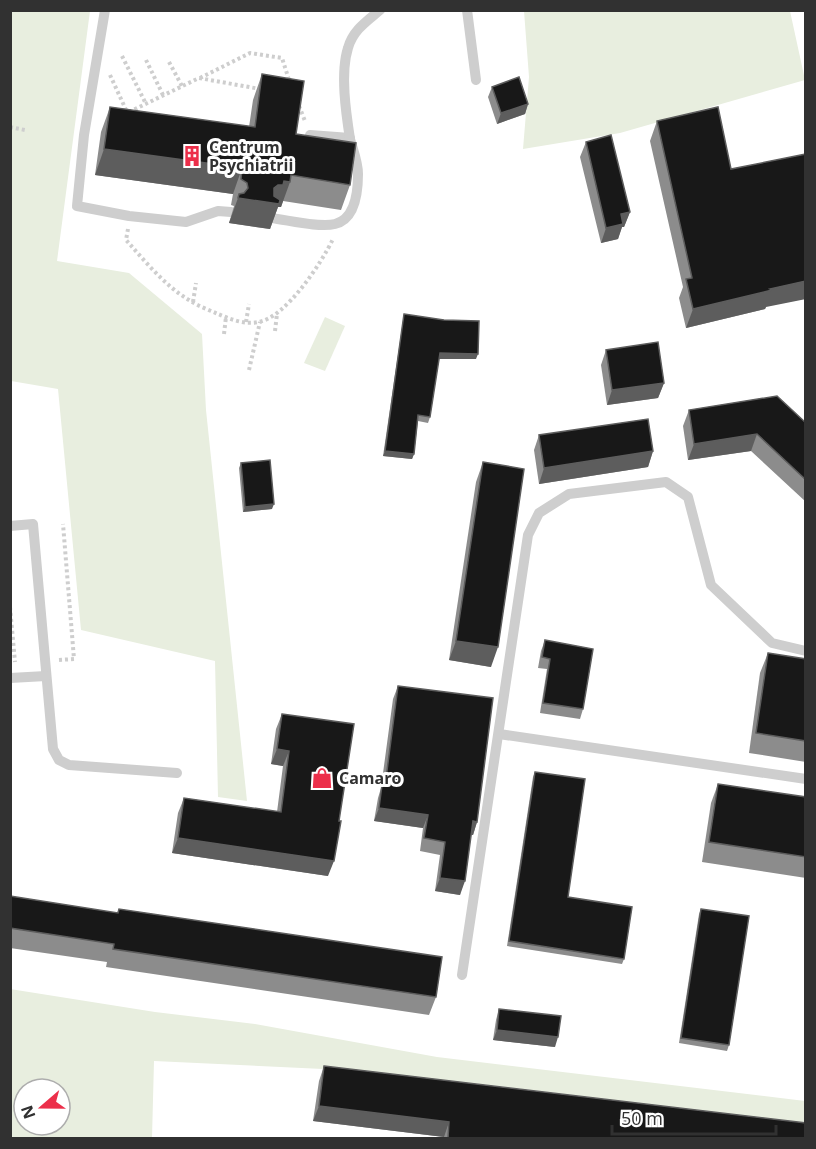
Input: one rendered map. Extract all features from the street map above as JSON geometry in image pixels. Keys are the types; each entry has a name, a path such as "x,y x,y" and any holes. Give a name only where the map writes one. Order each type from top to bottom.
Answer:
{"lane":[{"path":"105,10 84,135 77,206 129,216 186,222 218,211 231,212"},
{"path":"271,218 335,224 347,218 356,199 358,172 350,138 344,85 347,49 358,28 380,10"},
{"path":"467,10 476,80"},
{"path":"310,135 350,138"},
{"path":"462,975 528,535 539,513 568,494 666,482 688,497 711,585 772,643 806,651"},
{"path":"10,526 33,524 52,749 59,760 69,765 85,767 177,773"},
{"path":"14,678 46,676"},
{"path":"499,734 806,780"}],"path":[{"path":"120,116 250,53 282,58 291,86"},
{"path":"122,56 146,104"},
{"path":"146,60 163,95"},
{"path":"169,62 182,86"},
{"path":"105,66 128,112"},
{"path":"199,78 263,90"},
{"path":"298,105 310,135"},
{"path":"10,127 25,130"},
{"path":"129,216 126,240 169,284 193,302 226,317 246,322 260,322 277,314 313,275 336,233 335,224"},
{"path":"193,302 196,284"},
{"path":"246,322 249,304"},
{"path":"275,331 277,314"},
{"path":"224,334 226,317"},
{"path":"249,370 260,322"},
{"path":"45,662 74,659 63,524"},
{"path":"10,607 14,678"}],"green space":[{"path":"10,11 90,11 57,261 129,273 202,334 206,410 247,801 218,797 215,661 81,630 58,389 11,381"},
{"path":"524,11 790,11 805,80 620,133 523,149 529,77"},
{"path":"325,317 345,326 325,371 304,363"},
{"path":"10,989 155,1012 255,1024 437,1057 805,1101 805,1123 480,1084 323,1069 154,1061 152,1138 11,1138"}],"building":[{"path":"262,74 304,81 296,134 356,143 350,185 291,175 290,182 284,181 283,185 274,188 274,196 280,200 279,204 238,198 239,194 244,193 248,188 247,183 241,179 242,168 104,149 110,107 255,127"},
{"path":"519,77 528,104 501,113 492,87"},
{"path":"718,107 731,169 806,154 806,281 693,309 686,279 692,278 657,121"},
{"path":"611,135 630,212 621,214 623,224 606,228 586,142"},
{"path":"404,314 444,320 479,321 478,354 440,353 430,417 418,415 414,454 385,451"},
{"path":"658,342 664,383 612,390 606,350"},
{"path":"777,396 806,423 806,480 757,434 694,444 689,410"},
{"path":"648,419 653,451 544,468 539,435"},
{"path":"270,460 274,504 245,507 241,463"},
{"path":"483,462 524,469 498,647 456,641"},
{"path":"545,640 593,649 583,709 543,703 550,659 542,657"},
{"path":"768,653 806,659 806,741 756,733"},
{"path":"398,686 493,698 477,822 473,821 465,881 440,878 445,842 424,838 428,815 379,808 382,785 385,786"},
{"path":"282,714 354,724 334,861 178,838 184,798 281,812 289,751 277,749"},
{"path":"535,772 585,779 568,897 632,907 624,959 509,941"},
{"path":"718,784 806,797 806,857 709,842"},
{"path":"10,896 118,913 119,909 442,957 436,997 113,949 114,944 10,928"},
{"path":"701,909 749,916 729,1045 681,1038"},
{"path":"499,1009 561,1016 558,1037 497,1030"},
{"path":"324,1066 806,1123 806,1138 448,1138 449,1122 319,1106"}],"place":[{"name":"Centrum Psychiatrii","path":"192,156"},
{"name":"Camaro","path":"322,778"}]}
